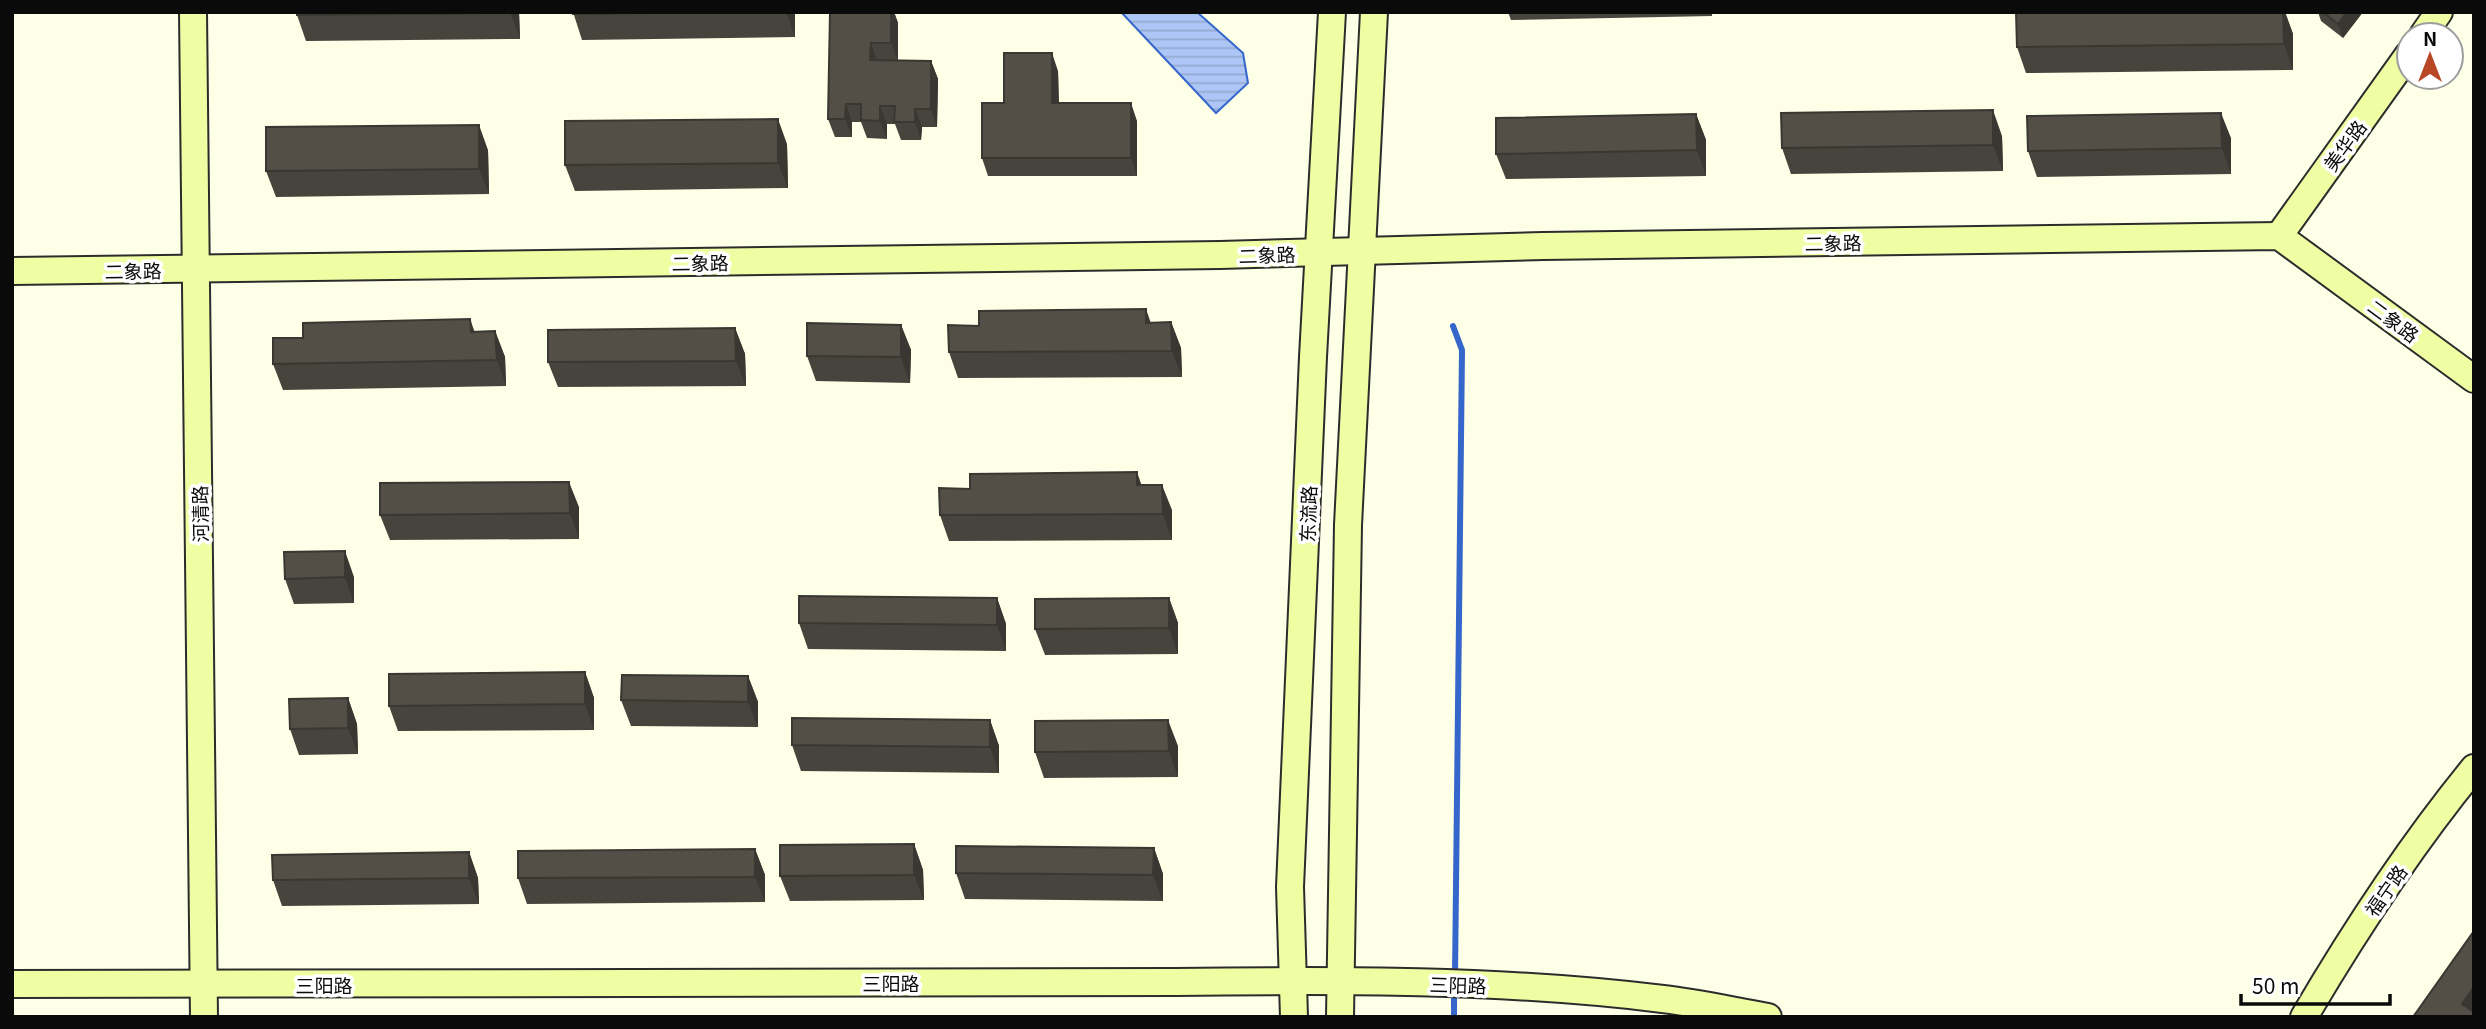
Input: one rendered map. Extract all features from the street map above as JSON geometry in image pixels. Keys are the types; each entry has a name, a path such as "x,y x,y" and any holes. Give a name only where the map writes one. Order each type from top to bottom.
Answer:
{"street":[{"name":"河清路","path":"193,12 204,1017"},
{"name":"东流路","path":"1294,1017 1290,887 1332,12"},
{"path":"1340,1017 1348,525 1374,12"},
{"name":"美华路","path":"2279,236 2395,74"},
{"name":"二象路","path":"12,271 2279,236 2474,379"},
{"name":"福宁路","path":"2304,1017 2342,952 2453,793 2474,768"},
{"name":"三阳路","path":"12,984 1340,980 1493,985 1665,999 1768,1017"}],"water":[{"path":"1121,12 1197,12 1243,53 1248,83 1216,113"}],"building":[{"path":"297,12 510,12 510,13 297,15"},
{"path":"573,12 726,12 573,14"},
{"path":"830,12 891,12 891,43 871,43 870,60 931,61 931,109 915,109 915,122 894,122 895,106 880,106 880,121 861,120 861,104 846,104 845,119 828,119"},
{"path":"2016,12 2283,12 2284,44 2017,47"},
{"path":"2323,12 2347,12 2338,24"},
{"path":"1004,53 1052,53 1052,103 1131,103 1131,158 982,158 982,103 1004,103"},
{"path":"1993,110 1993,145 1782,148 1781,113"},
{"path":"2221,113 2222,148 2028,151 2027,116"},
{"path":"1696,114 1697,150 1496,154 1496,118"},
{"path":"778,119 778,163 565,165 565,121"},
{"path":"479,125 479,169 266,171 266,127"},
{"path":"1146,309 1146,323 1171,322 1172,351 949,352 948,325 979,326 979,311"},
{"path":"470,319 471,332 495,331 497,360 273,364 273,338 303,338 303,323"},
{"path":"807,323 901,325 901,357 807,356"},
{"path":"735,328 736,361 548,362 548,330"},
{"path":"1137,472 1137,485 1162,485 1163,514 940,515 939,488 970,489 970,474"},
{"path":"569,482 570,513 380,515 380,483"},
{"path":"345,551 345,577 285,579 284,552"},
{"path":"799,596 997,598 997,625 799,623"},
{"path":"1169,598 1169,628 1035,629 1035,599"},
{"path":"585,672 585,704 389,706 389,674"},
{"path":"622,675 748,676 748,702 621,700"},
{"path":"348,698 348,728 290,729 289,699"},
{"path":"792,718 990,720 990,747 792,745"},
{"path":"1168,720 1169,751 1035,752 1035,721"},
{"path":"914,844 914,875 780,876 780,845"},
{"path":"956,846 1154,848 1153,875 956,873"},
{"path":"755,849 755,877 518,878 518,851"},
{"path":"469,852 469,878 273,880 272,855"},
{"path":"2474,931 2474,987 2462,1004 2474,1012 2474,1017 2413,1017"}],"waterway":[{"path":"1453,326 1462,350 1455,976"},
{"path":"1454,991 1454,1017"}]}
